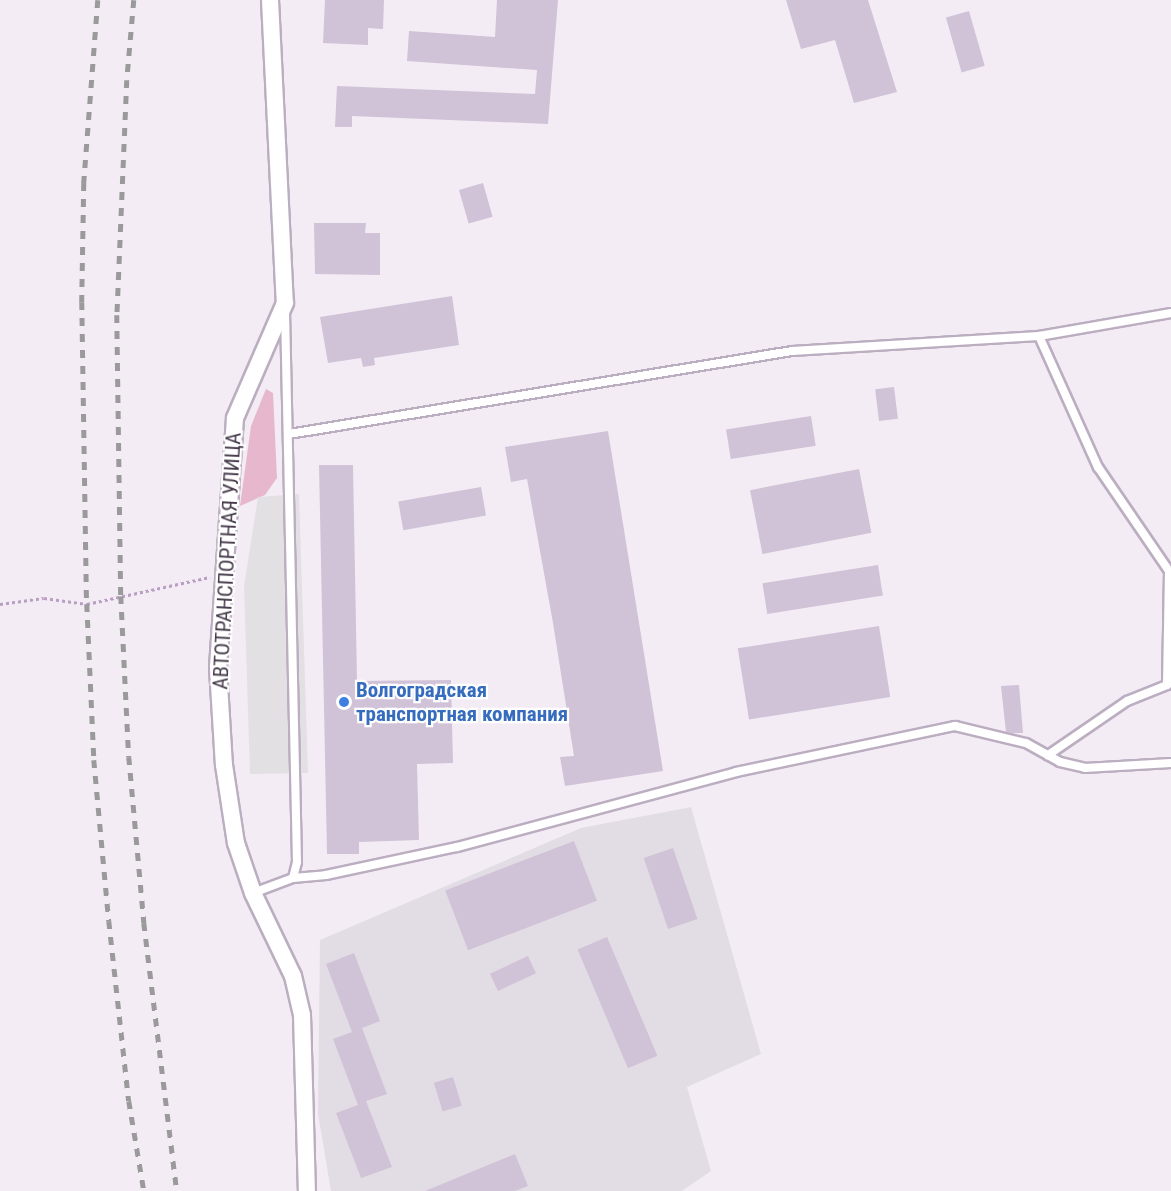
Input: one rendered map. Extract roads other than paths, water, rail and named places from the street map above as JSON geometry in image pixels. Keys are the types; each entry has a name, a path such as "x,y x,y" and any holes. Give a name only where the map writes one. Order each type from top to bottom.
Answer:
{"street":[{"name":"АВТОТРАНСПОРТНАЯ УЛИЦА","path":"270,0 285,303 235,418 218,668 224,765 236,843 253,893 293,976 302,1015 307,1191"}],"lane":[{"path":"285,303 297,862 293,878"},
{"path":"289,434 792,351 1039,336 1171,313"},
{"path":"1039,336 1098,467 1169,571 1167,685 1127,701 1048,755"},
{"path":"253,893 293,878 326,875 458,846 736,772 955,726 1026,743 1048,755 1085,768 1171,763"}],"railway":[{"path":"98,0 84,183 82,302 87,604 94,760 109,921 129,1101 144,1191"},
{"path":"134,0 127,80 117,315 121,596 129,757 144,923 177,1191"}],"place":[{"name":"Волгоградская транспортная компания","path":"344,702"}]}
